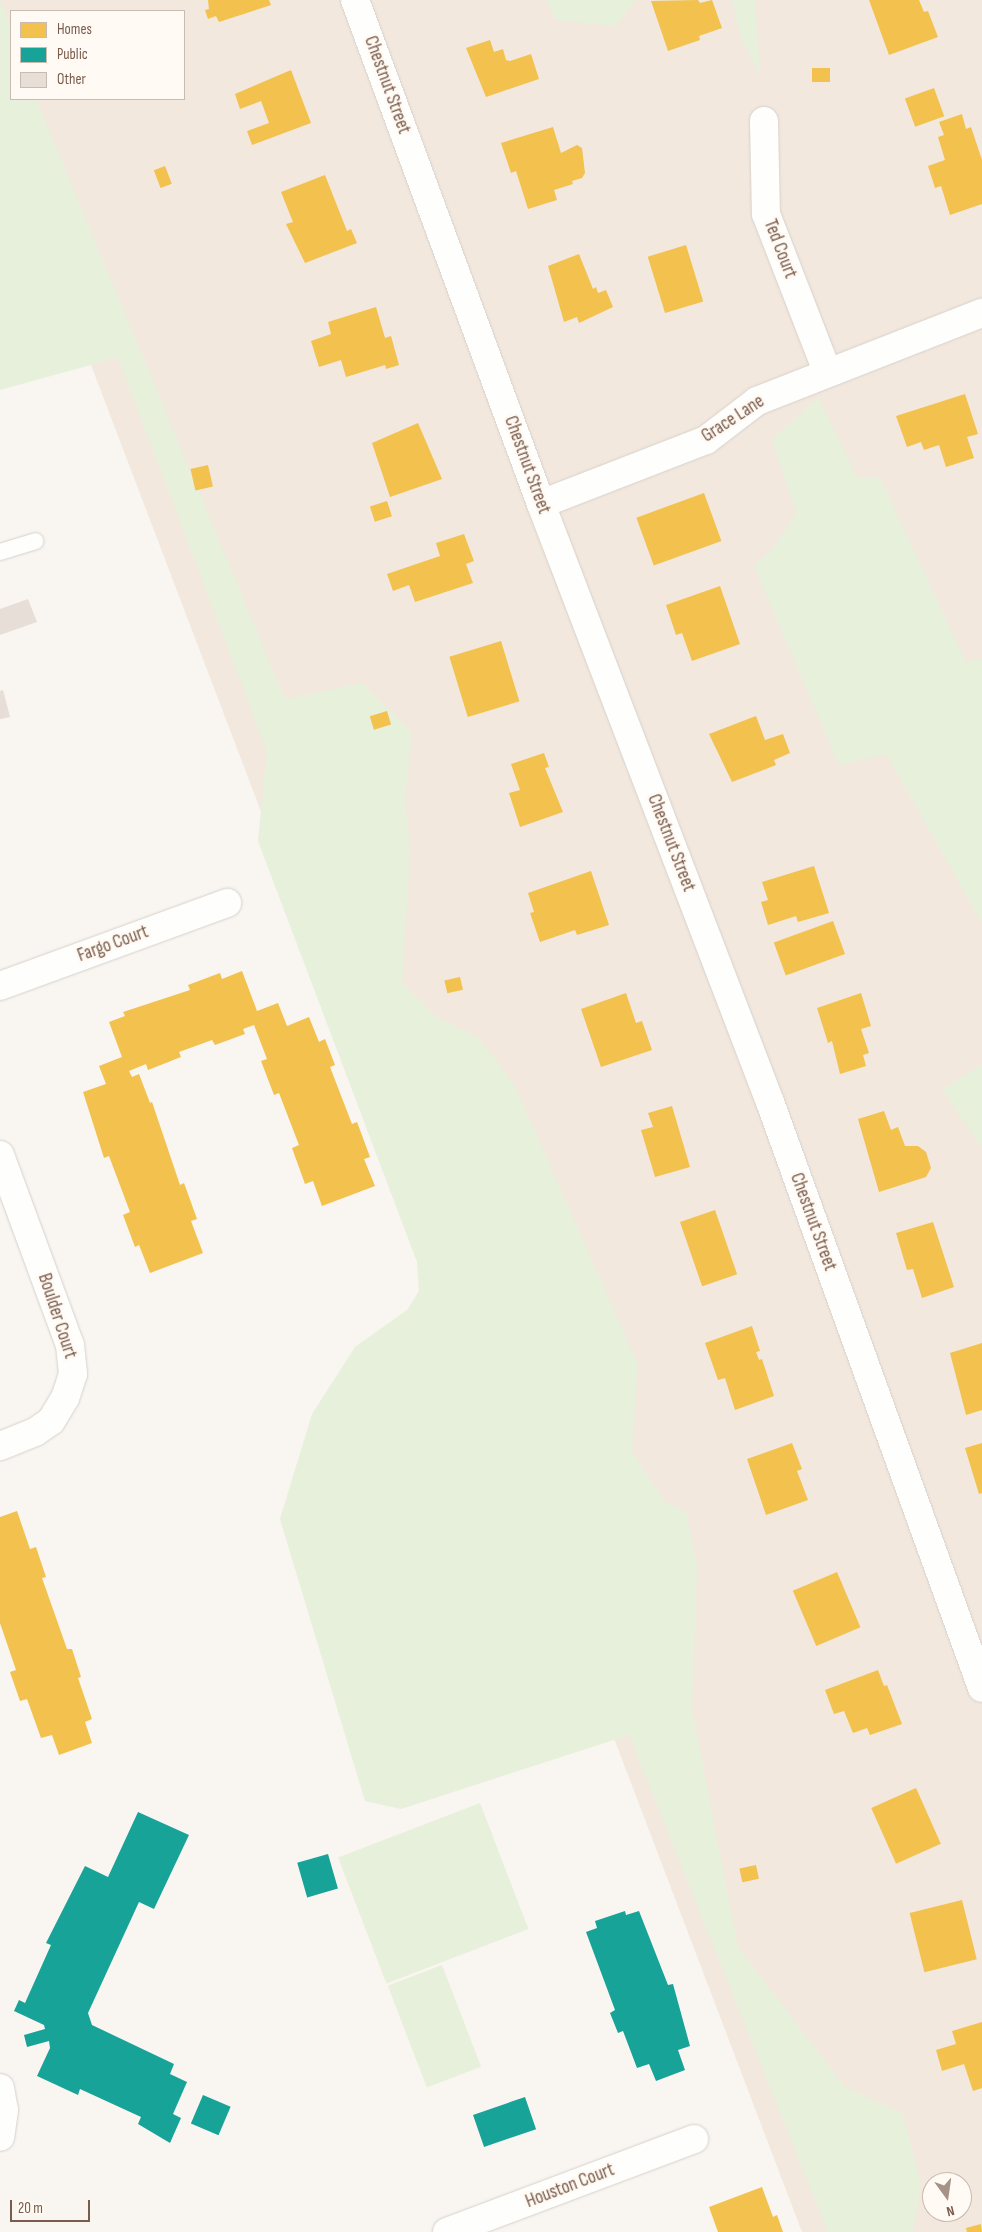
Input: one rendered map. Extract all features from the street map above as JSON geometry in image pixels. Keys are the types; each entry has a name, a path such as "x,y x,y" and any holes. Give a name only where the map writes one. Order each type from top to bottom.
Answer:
{"street":[{"name":"Chestnut Street","path":"356,0 541,504 770,1102 982,1688"},
{"name":"Ted Court","path":"764,121 766,214 827,371"},
{"name":"Grace Lane","path":"541,504 706,440 757,401 827,371 982,313"},
{"name":"Fargo Court","path":"0,986 227,903"},
{"name":"Boulder Court","path":"0,1155 70,1346 73,1374 66,1398 51,1420 35,1432 0,1446"},
{"path":"0,2088 4,2110 0,2137"},
{"name":"Houston Court","path":"447,2232 694,2139"}],"lane":[{"path":"0,552 34,541"}],"shaded area":[{"path":"0,0 982,0 982,2232 802,2232 0,126"}],"green space":[{"path":"0,0 10,24 10,100 36,100 285,699 362,683 412,732 405,800 410,851 402,983 436,1017 479,1038 515,1086 638,1364 632,1452 666,1503 686,1511 697,1566 692,1709 738,1947 845,2087 903,2114 921,2184 913,2232 828,2232 629,1735 401,1809 365,1801 280,1519 312,1414 355,1347 407,1310 419,1291 417,1262 258,841 267,751 118,358 127,355 0,390"},
{"path":"546,0 636,0 616,26 556,20"},
{"path":"732,0 755,0 760,75 742,40"},
{"path":"818,397 857,477 880,478 966,662 982,659 982,923 886,754 839,765 754,566 773,548 797,513 772,440"},
{"path":"982,1064 982,1147 942,1090"},
{"path":"480,1803 528,1929 386,1984 338,1857"},
{"path":"442,1965 481,2067 427,2088 388,1986"}],"building: Homes":[{"path":"208,0 269,0 271,5 219,22 216,16 208,19 205,10 209,9"},
{"path":"698,0 700,3 712,0 722,28 699,36 700,40 668,51 651,1"},
{"path":"869,0 919,0 924,12 928,11 938,37 889,55"},
{"path":"490,40 494,52 503,49 506,60 510,61 531,54 539,79 486,97 466,48"},
{"path":"812,68 830,68 830,82 812,82"},
{"path":"291,70 311,123 252,145 247,131 269,123 261,101 240,109 235,94"},
{"path":"934,88 944,116 915,127 905,99"},
{"path":"962,114 966,129 971,127 982,160 982,204 950,215 941,186 935,188 928,166 945,160 938,137 944,135 939,122"},
{"path":"553,127 561,153 577,145 582,148 585,173 582,178 572,181 573,184 554,190 557,200 528,209 516,171 511,173 501,143"},
{"path":"165,166 172,184 161,188 154,170"},
{"path":"325,175 347,231 351,229 357,243 305,263 286,224 293,222 281,192"},
{"path":"686,245 703,301 665,313 648,257"},
{"path":"579,254 593,289 596,287 598,293 606,290 613,307 579,323 577,317 564,322 548,266"},
{"path":"376,307 385,338 391,336 399,365 386,369 385,365 346,377 341,360 319,367 311,341 331,334 328,322"},
{"path":"965,394 978,434 967,437 974,458 946,467 939,445 924,450 921,442 907,447 896,416"},
{"path":"418,423 442,479 390,497 372,443"},
{"path":"208,465 213,486 195,490 190,469"},
{"path":"704,493 721,541 654,566 636,518"},
{"path":"387,501 392,516 375,522 370,507"},
{"path":"464,534 474,561 466,564 473,583 415,602 409,585 393,591 387,574 440,556 436,543"},
{"path":"720,586 740,644 692,661 682,633 676,635 666,605"},
{"path":"501,641 519,701 468,717 449,657"},
{"path":"387,711 391,724 374,730 370,716"},
{"path":"756,716 765,740 783,734 790,753 774,760 776,765 732,782 709,734"},
{"path":"544,753 549,767 545,768 563,812 520,827 509,793 520,790 511,764"},
{"path":"814,866 829,913 798,922 796,916 768,925 761,902 768,900 762,882"},
{"path":"591,871 609,925 577,935 575,930 540,942 530,913 534,912 528,893"},
{"path":"833,921 845,954 786,975 774,943"},
{"path":"242,971 257,1011 278,1003 287,1026 309,1017 319,1042 325,1039 335,1065 330,1067 352,1124 357,1122 370,1157 364,1159 375,1186 322,1206 313,1181 305,1184 292,1148 299,1145 279,1093 274,1095 261,1061 267,1059 254,1025 243,1029 245,1034 215,1045 212,1040 179,1052 181,1057 148,1070 146,1064 129,1071 132,1077 139,1074 150,1103 152,1102 180,1185 184,1183 197,1219 191,1221 203,1253 150,1273 139,1245 135,1247 123,1215 130,1212 109,1156 104,1158 83,1092 106,1084 99,1066 122,1057 109,1022 125,1016 123,1012 190,990 188,985 220,973 222,979"},
{"path":"460,977 463,990 447,993 444,981"},
{"path":"626,993 636,1023 642,1021 652,1050 601,1067 581,1009"},
{"path":"861,993 871,1026 861,1029 869,1053 863,1055 866,1066 840,1074 832,1041 828,1043 817,1008"},
{"path":"672,1106 690,1167 655,1177 641,1130 653,1127 648,1113"},
{"path":"884,1111 891,1130 898,1127 905,1146 918,1146 926,1152 931,1168 926,1177 879,1192 858,1119"},
{"path":"715,1210 737,1274 702,1286 680,1222"},
{"path":"933,1222 954,1287 922,1298 913,1269 907,1270 896,1233"},
{"path":"752,1326 760,1351 756,1352 759,1360 762,1359 774,1396 735,1410 725,1378 718,1380 705,1343"},
{"path":"982,1343 982,1410 966,1415 950,1353"},
{"path":"792,1443 802,1469 797,1471 808,1500 766,1515 747,1459"},
{"path":"982,1443 982,1493 979,1494 965,1448"},
{"path":"17,1511 30,1549 36,1547 46,1577 42,1578 67,1649 72,1649 81,1677 78,1678 92,1719 85,1722 92,1743 59,1755 52,1735 41,1738 27,1699 20,1701 10,1672 16,1670 0,1623 0,1517"},
{"path":"837,1572 860,1627 816,1646 793,1591"},
{"path":"878,1670 884,1686 887,1685 902,1724 870,1735 867,1728 853,1733 844,1711 834,1714 825,1690"},
{"path":"916,1788 941,1844 896,1864 871,1808"},
{"path":"756,1865 759,1879 742,1882 739,1869"},
{"path":"962,1900 977,1959 924,1972 910,1913"},
{"path":"982,2022 982,2088 973,2091 964,2064 942,2071 936,2050 956,2044 952,2031"},
{"path":"762,2187 773,2217 777,2215 783,2232 718,2232 709,2207"},
{"path":"981,2224 982,2232 967,2232 966,2228"}],"building: Public":[{"path":"138,1812 189,1835 154,1909 139,1902 88,2013 92,2025 174,2064 170,2074 187,2082 173,2114 181,2118 170,2143 138,2124 141,2117 80,2089 78,2095 37,2076 50,2048 49,2041 27,2047 24,2035 45,2029 44,2025 14,2011 19,2000 25,2003 51,1945 46,1943 85,1866 108,1877"},
{"path":"328,1854 338,1889 307,1897 297,1863"},
{"path":"625,1911 626,1915 639,1911 668,1985 673,1984 690,2046 678,2050 685,2070 656,2081 649,2064 637,2068 623,2031 618,2033 610,2013 615,2010 586,1932 597,1928 595,1921"},
{"path":"203,2095 231,2107 219,2135 191,2124"},
{"path":"525,2097 536,2129 484,2147 473,2115"}],"building: Other":[{"path":"28,599 37,622 0,635 0,609"},
{"path":"3,690 10,717 0,719 0,691"}]}
